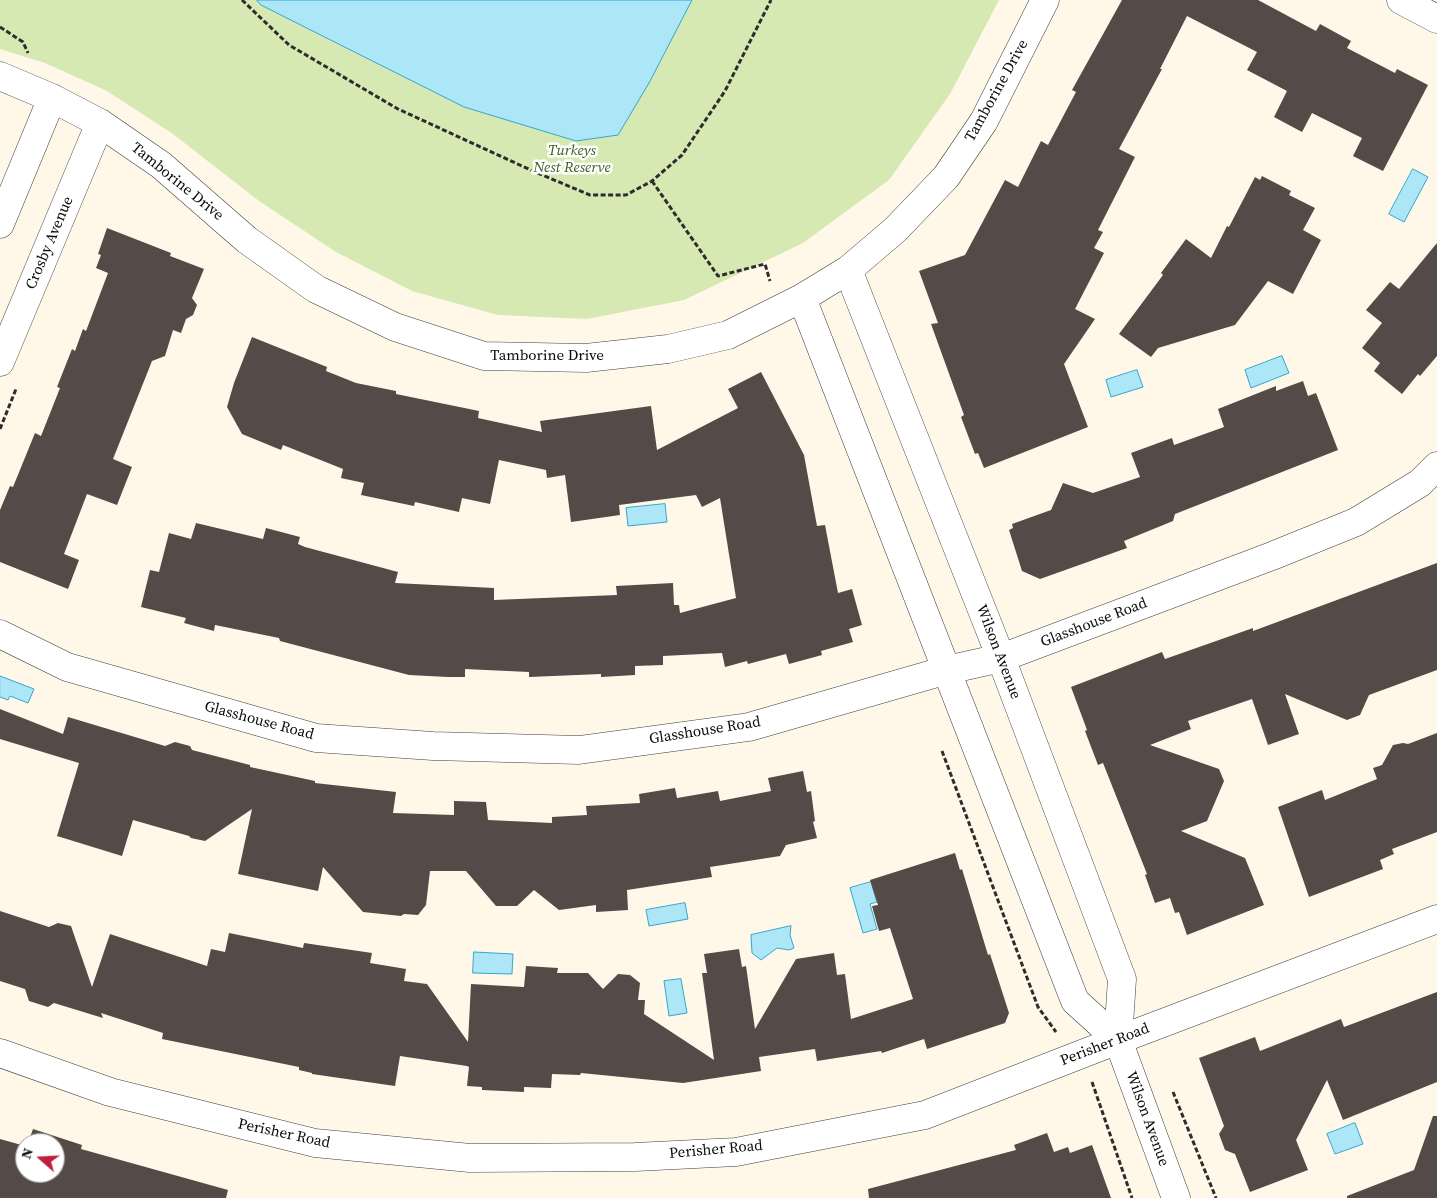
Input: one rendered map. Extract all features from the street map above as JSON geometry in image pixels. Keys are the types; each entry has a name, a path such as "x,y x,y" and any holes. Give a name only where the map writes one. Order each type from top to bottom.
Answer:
{"street":[{"name":"Tamborine Drive","path":"0,76 52,98 100,123 161,165 247,240 316,290 395,327 484,356 586,358 668,349 728,335 802,298 848,270 895,230 946,177 984,121 1045,0"},
{"path":"1401,0 1437,19"},
{"path":"0,224 52,98"},
{"name":"Crosby Avenue","path":"0,362 100,123"},
{"name":"Wilson Avenue","path":"848,270 1001,658 1122,979 1118,1040 1176,1198"},
{"name":"Wilson Avenue","path":"802,298 1075,1001 1118,1040"},
{"name":"Glasshouse Road","path":"0,634 67,668 316,738 433,746 579,750 749,727 947,670 1001,658 1272,556 1356,522 1420,483 1437,466"},
{"name":"Perisher Road","path":"0,1053 110,1092 315,1143 470,1158 626,1157 736,1152 925,1116 1118,1040 1437,919"}],"path":[{"path":"242,0 289,45 398,109 535,172 590,194 626,195 652,181 682,155 724,92 772,0"},
{"path":"652,181 718,276 765,264 768,272"},
{"path":"1092,1081 1128,1069"}],"green space":[{"name":"Turkeys Nest Reserve","path":"0,0 999,0 950,94 889,180 803,243 684,300 587,319 498,315 412,291 336,252 259,201 173,134 107,91 45,63 0,49"}],"water":[{"path":"257,0 692,0 649,83 618,135 576,141 464,107 261,5"},
{"path":"1413,169 1428,177 1404,222 1389,214"},
{"path":"1282,356 1289,373 1251,388 1245,370"},
{"path":"1137,370 1143,387 1111,397 1106,380"},
{"path":"665,504 667,522 628,526 626,508"},
{"path":"0,676 34,689 28,703 10,696 8,700 0,697"},
{"path":"871,882 877,902 870,904 877,929 863,933 850,888"},
{"path":"685,903 688,919 649,926 646,910"},
{"path":"791,926 790,935 794,948 789,950 777,948 761,960 752,953 751,935"},
{"path":"474,952 513,954 512,974 473,973"},
{"path":"681,979 687,1013 669,1016 664,981"},
{"path":"1355,1123 1363,1144 1335,1154 1327,1134"}],"building":[{"path":"1122,0 1258,0 1316,31 1320,24 1351,41 1347,48 1395,73 1397,69 1428,85 1383,171 1353,156 1362,138 1312,113 1302,132 1274,117 1287,91 1247,70 1257,52 1187,16 1160,69 1162,69 1119,149 1135,157 1098,230 1103,232 1094,248 1104,253 1075,309 1095,319 1064,364 1088,427 984,468 978,453 975,454 961,417 964,415 931,324 938,323 919,271 965,255 1005,180 1018,187 1041,141 1048,145 1076,92 1072,90"},
{"path":"1262,176 1291,191 1289,195 1315,208 1303,230 1321,240 1293,294 1268,281 1235,325 1158,348 1151,357 1119,334 1163,275 1161,273 1186,239 1211,258 1255,177 1260,180"},
{"path":"107,228 171,253 170,256 204,269 192,298 197,305 193,315 186,319 181,333 173,330 165,356 152,361 113,459 132,467 117,505 87,494 64,554 79,560 68,589 0,562 0,510 10,486 13,487 35,433 41,436 60,388 57,387 72,349 75,351 83,329 86,331 108,273 96,268 101,255 98,254"},
{"path":"1437,243 1437,356 1420,376 1418,374 1402,394 1374,371 1380,363 1362,348 1382,323 1366,310 1390,282 1399,289"},
{"path":"252,337 327,367 326,371 356,383 396,391 396,394 479,411 478,418 542,432 540,421 651,406 657,450 738,408 728,389 761,372 804,455 817,526 825,525 838,593 852,589 862,625 849,629 853,642 821,651 822,655 789,664 786,654 748,664 747,661 725,667 722,653 663,656 663,665 635,666 635,675 601,677 601,674 529,677 529,672 465,669 465,677 448,677 409,675 280,641 279,638 215,625 214,631 184,623 186,618 141,607 150,570 159,572 169,533 191,539 196,523 263,539 266,528 300,537 298,544 305,547 398,572 395,583 494,588 494,600 617,595 616,586 673,583 674,605 679,605 680,613 736,598 720,498 702,507 696,495 619,505 620,515 571,522 565,475 547,478 546,470 499,460 490,504 462,498 459,512 415,502 414,506 361,495 364,483 341,478 343,469 283,445 281,450 242,434 227,407"},
{"path":"1303,381 1308,396 1316,393 1338,450 1175,514 1173,521 1124,541 1127,548 1040,579 1022,571 1009,530 1013,528 1012,524 1051,510 1063,483 1093,493 1140,477 1131,453 1172,438 1174,445 1224,427 1218,409 1276,386 1276,391"},
{"path":"1437,563 1437,670 1369,695 1360,715 1347,720 1285,694 1299,734 1268,745 1252,699 1188,721 1191,729 1150,745 1219,769 1224,781 1207,821 1181,831 1245,858 1264,905 1187,935 1179,912 1175,913 1170,898 1155,903 1145,875 1147,874 1103,763 1098,765 1071,687 1162,652 1165,659 1253,628 1253,631"},
{"path":"0,709 63,734 68,717 165,746 175,742 190,746 192,750 250,765 250,767 315,781 315,783 396,792 393,813 454,815 454,801 486,802 488,820 552,823 552,817 587,815 586,806 640,803 639,794 675,788 677,798 718,791 720,801 771,791 768,778 803,771 807,792 811,791 815,821 813,822 817,838 786,845 780,856 710,867 712,877 627,890 628,910 596,912 596,905 559,910 534,890 517,906 496,906 466,871 430,871 426,905 418,915 404,914 401,916 363,912 323,867 318,891 238,874 252,809 205,841 133,820 122,856 57,836 79,763 0,739"},
{"path":"1437,733 1437,832 1392,849 1394,854 1380,860 1383,869 1309,897 1278,807 1322,790 1325,800 1377,779 1373,768 1382,765 1393,745 1408,744"},
{"path":"955,853 960,870 962,869 988,955 990,954 1009,1013 1005,1023 927,1049 924,1039 882,1053 881,1051 817,1061 815,1049 759,1057 761,1071 683,1083 581,1073 580,1075 552,1074 551,1088 524,1087 524,1092 482,1090 482,1087 467,1086 469,1067 467,1066 400,1056 395,1086 312,1074 299,1070 299,1067 162,1039 163,1033 101,1013 103,1018 54,1003 48,1007 29,1001 25,989 0,981 0,911 49,927 58,923 71,926 92,987 110,934 207,966 211,949 225,952 229,933 303,948 304,943 372,953 370,963 406,969 404,981 427,984 468,1042 471,984 524,987 526,966 558,968 557,973 588,973 603,989 618,974 630,975 640,983 638,1000 645,1000 644,1014 714,1060 702,973 707,973 704,954 739,949 742,967 746,966 755,1029 796,959 834,953 837,975 845,974 851,1019 913,999 890,928 879,931 872,906 878,905 870,880"},
{"path":"1437,992 1437,1082 1343,1120 1327,1080 1296,1140 1308,1170 1250,1192 1235,1154 1225,1150 1219,1134 1224,1126 1199,1058 1255,1037 1260,1051 1341,1019 1344,1027"},
{"path":"1433,1116 1437,1116 1437,1198 1347,1198 1347,1196 1414,1170"},
{"path":"33,1129 45,1133 32,1133"},
{"path":"1047,1133 1054,1152 1068,1147 1070,1153 1092,1145 1111,1198 869,1198 868,1189 1016,1150 1014,1145"},
{"path":"0,1139 15,1143 15,1183 65,1183 65,1139 82,1145 81,1149 228,1190 226,1198 0,1198"}]}
